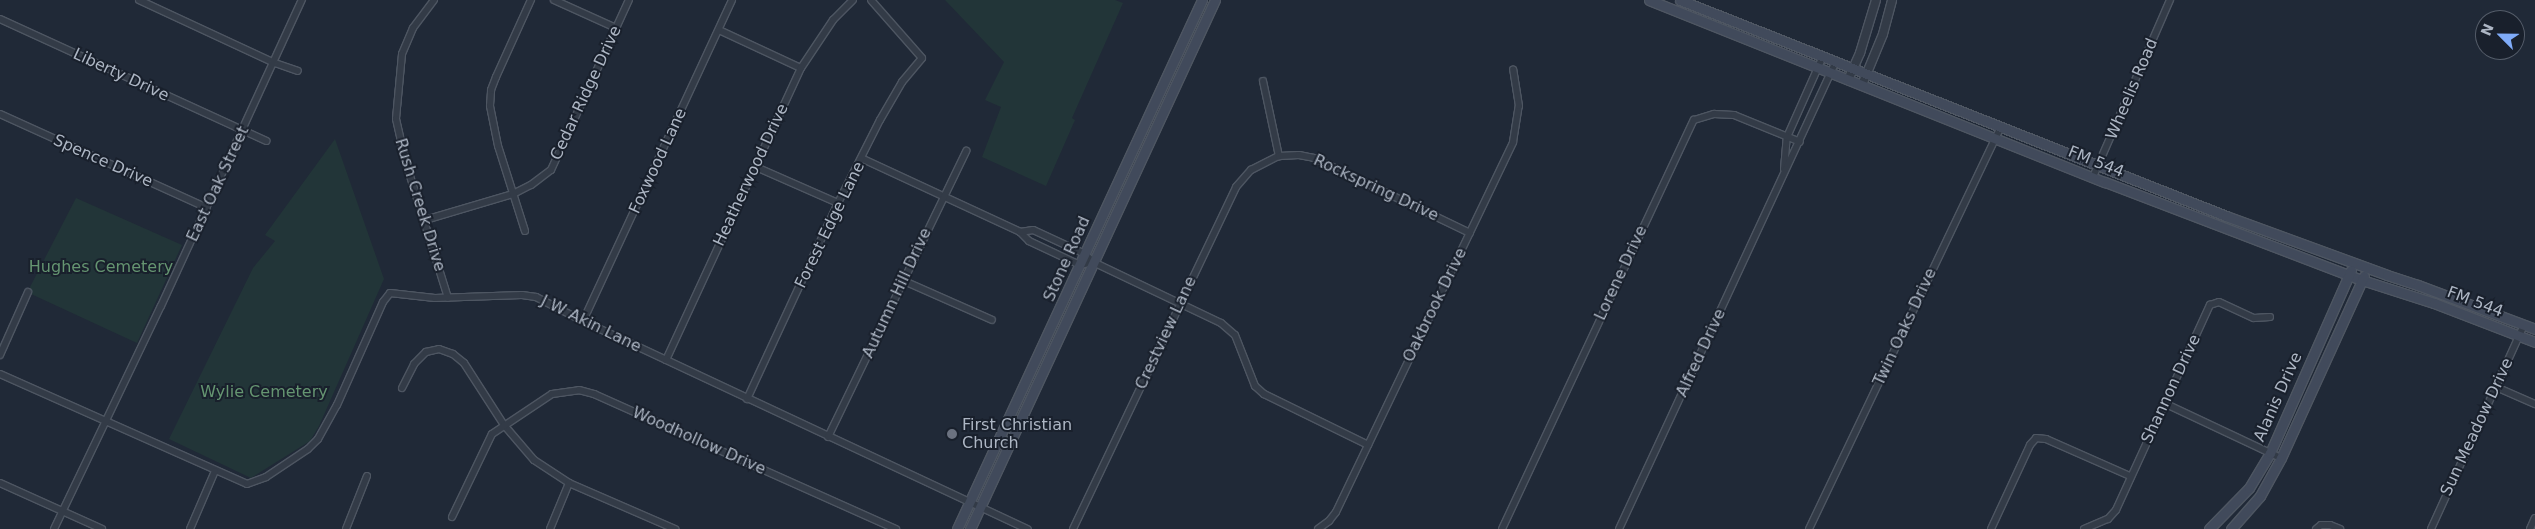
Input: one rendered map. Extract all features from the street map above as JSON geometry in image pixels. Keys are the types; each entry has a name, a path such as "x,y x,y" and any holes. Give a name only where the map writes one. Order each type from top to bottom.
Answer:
{"main road":[{"name":"Stone Road","path":"957,529 1202,0"},
{"name":"Stone Road","path":"970,529 1215,0"},
{"name":"FM 544","path":"1648,0 2093,177 2362,280 2434,303 2535,342"},
{"name":"FM 544","path":"1680,0 2098,166 2367,268 2535,329"},
{"path":"1134,148 1144,153"},
{"name":"Alanis Drive","path":"2209,529 2249,488 2270,452 2354,263"},
{"name":"Alanis Drive","path":"2231,529 2260,496 2281,458 2367,268"}],"street":[{"path":"139,0 274,63 298,71"},
{"name":"East Oak Street","path":"54,529 302,0"},
{"name":"Rush Creek Drive","path":"434,0 413,28 402,54 396,119 406,164 448,298"},
{"path":"525,231 492,121 490,106 491,90 496,77 531,0"},
{"path":"554,0 616,28"},
{"name":"Cedar Ridge Drive","path":"425,220 513,194 531,185 551,170 629,0"},
{"name":"Foxwood Lane","path":"583,321 732,0"},
{"name":"Heatherwood Drive","path":"666,360 801,68 833,20 852,0"},
{"name":"Forest Edge Lane","path":"747,399 838,203 863,159 894,94 922,58 871,0"},
{"path":"1848,80 1875,10 1876,0"},
{"path":"1862,85 1883,34 1892,0"},
{"name":"Wheelis Road","path":"2093,177 2170,0"},
{"name":"Liberty Drive","path":"0,19 266,141"},
{"path":"719,30 801,68"},
{"name":"Alfred Drive","path":"1783,177 1787,152 1787,136 1823,56"},
{"name":"Alfred Drive","path":"1620,529 1836,61"},
{"name":"Oakbrook Drive","path":"1318,529 1329,521 1336,512 1516,134 1519,106 1514,69"},
{"path":"1262,81 1279,156"},
{"name":"Spence Drive","path":"0,114 206,208"},
{"name":"Lorene Drive","path":"1502,529 1691,124 1698,117 1730,114 1800,142"},
{"name":"Twin Oaks Drive","path":"1809,529 2001,126"},
{"name":"Autumn Hill Drive","path":"828,437 966,151"},
{"name":"Rockspring Drive","path":"1279,156 1299,155 1314,158 1470,233"},
{"name":"Crestview Lane","path":"1073,529 1236,187 1258,165 1279,156"},
{"path":"863,159 1020,232 1029,241 1080,265 1093,262"},
{"path":"756,167 838,203"},
{"path":"1020,232 1034,230 1085,254 1093,262 1221,322 1235,335 1251,378 1255,386 1264,394 1368,445"},
{"path":"904,280 992,320"},
{"path":"0,355 28,292"},
{"name":"J W Akin Lane","path":"215,471 242,484 254,483 313,445 329,421 383,302 390,293 448,298 522,295 536,297 747,399 980,506"},
{"name":"Shannon Drive","path":"2084,529 2112,515 2212,303 2219,302 2254,318 2270,317"},
{"name":"Sun Meadow Drive","path":"2431,529 2524,325"},
{"path":"402,388 414,364 426,352 447,350 464,363 504,424 534,460 569,483 675,529"},
{"path":"0,374 215,471 190,529"},
{"path":"2496,387 2535,404"},
{"name":"Woodhollow Drive","path":"452,518 488,438 504,424 552,394 578,390 594,394 896,529"},
{"path":"2164,403 2281,458"},
{"path":"1991,529 2030,445 2036,438 2043,438 2130,476"},
{"path":"346,529 368,476"},
{"path":"0,483 102,529"},
{"path":"550,529 569,483"},
{"path":"980,506 1028,529"},
{"path":"2530,529 2535,518"},
{"path":"2318,527 2330,525 2340,529"}],"green space":[{"path":"945,0 1115,0 1123,3 1072,118 1075,120 1046,186 982,157 1001,107 985,100 1004,62"},
{"name":"Wylie Cemetery","path":"335,139 384,279 319,426 310,441 251,478 169,439 253,268 275,241 265,235"},
{"name":"Hughes Cemetery","path":"76,198 182,245 137,343 31,294 30,287"}],"place":[{"name":"First Christian Church","path":"952,434"}]}
